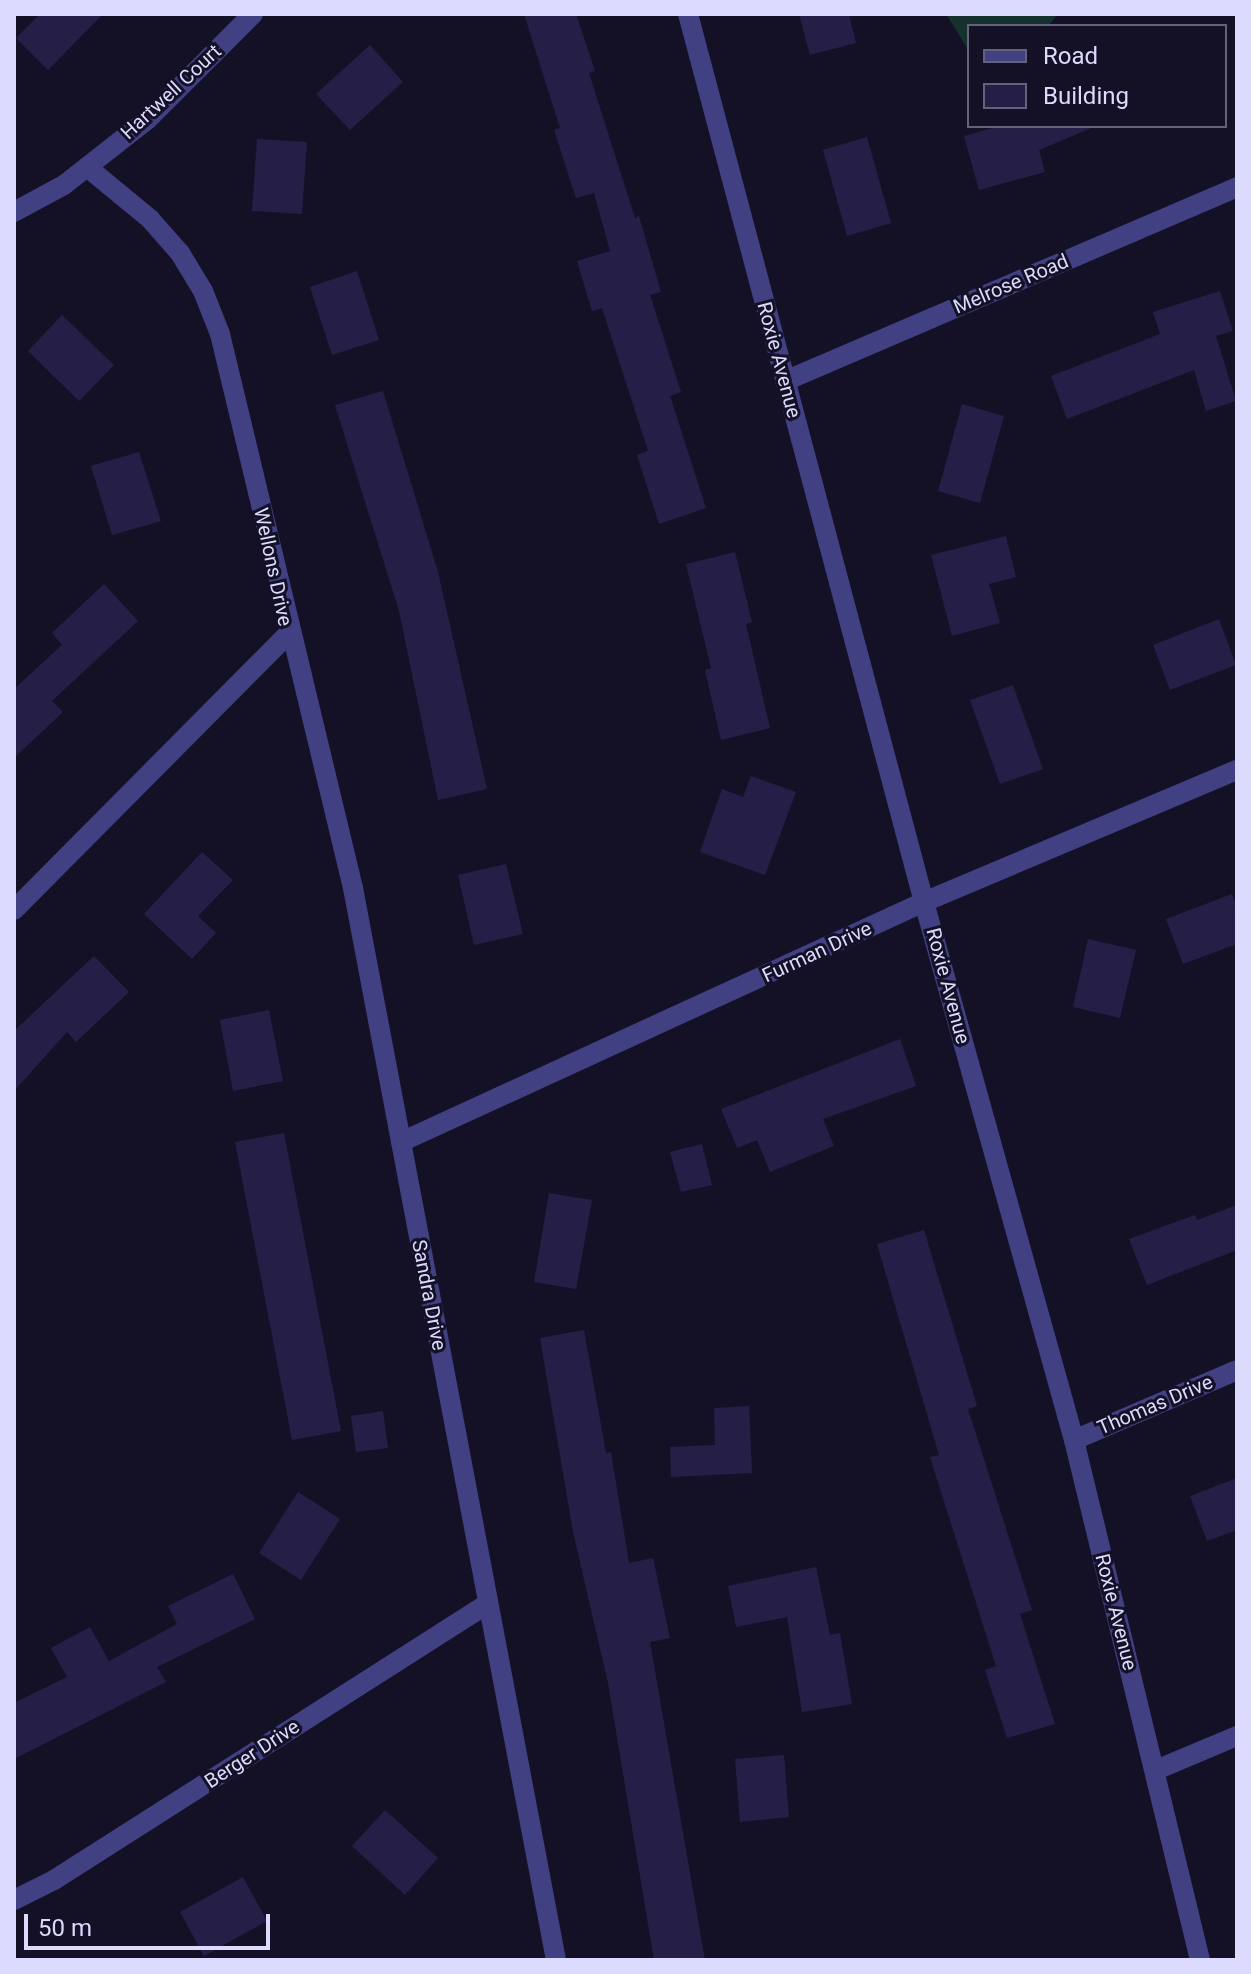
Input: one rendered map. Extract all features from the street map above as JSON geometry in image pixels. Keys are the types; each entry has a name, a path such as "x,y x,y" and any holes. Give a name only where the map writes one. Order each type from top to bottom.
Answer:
{"street":[{"name":"Hartwell Court","path":"14,212 38,201 147,120 253,14"},
{"name":"Roxie Avenue","path":"688,14 924,902 1074,1440 1200,1960"},
{"name":"Wellons Drive","path":"14,910 290,632 220,334 203,291 180,253 150,219 87,167"},
{"name":"Melrose Road","path":"785,381 1237,187"},
{"name":"Sandra Drive","path":"290,632 353,888 556,1960"},
{"name":"Furman Drive","path":"401,1142 924,902 1237,770"},
{"name":"Thomas Drive","path":"1074,1440 1237,1370"},
{"name":"Berger Drive","path":"14,1900 54,1880 487,1604"},
{"path":"1156,1770 1237,1736"}],"green space":[{"path":"946,14 1058,14 1050,24 967,24 967,48"}],"building":[{"path":"40,14 103,14 48,70 16,38"},
{"path":"524,14 576,14 595,71 589,73 635,218 639,216 661,292 650,295 681,392 670,396 706,508 659,524 637,455 648,451 602,308 592,311 577,261 610,251 594,193 576,198 554,130 560,128"},
{"path":"799,14 849,14 856,43 810,55"},
{"path":"370,45 403,82 350,130 316,94"},
{"path":"992,128 1092,128 1039,150 1045,172 979,190 964,136"},
{"path":"867,137 891,223 847,236 823,150"},
{"path":"257,139 307,142 302,214 252,211"},
{"path":"357,271 379,340 332,355 310,287"},
{"path":"1220,291 1233,331 1216,336 1236,401 1206,411 1194,370 1067,419 1051,376 1160,334 1153,312"},
{"path":"62,315 114,365 79,401 28,351"},
{"path":"383,391 438,572 487,789 438,800 399,611 335,405"},
{"path":"962,404 1004,416 980,503 938,491"},
{"path":"139,452 161,521 112,535 91,466"},
{"path":"1006,536 1016,577 989,584 1000,623 952,636 931,555"},
{"path":"735,552 752,622 746,624 770,728 721,740 705,670 711,668 686,564"},
{"path":"104,584 138,621 52,701 63,712 14,758 14,689 62,645 52,633"},
{"path":"1219,619 1236,665 1170,690 1153,645"},
{"path":"1013,685 1043,769 1000,784 970,700"},
{"path":"751,776 796,792 765,875 700,852 722,789 743,797"},
{"path":"202,852 233,880 198,916 216,933 192,959 144,914"},
{"path":"506,864 523,934 474,945 458,875"},
{"path":"1232,894 1237,908 1237,944 1183,964 1166,919"},
{"path":"1088,939 1136,950 1120,1018 1073,1007"},
{"path":"94,956 129,992 76,1042 67,1032 14,1091 14,1031"},
{"path":"269,1010 283,1081 233,1091 220,1020"},
{"path":"900,1039 916,1086 823,1119 834,1146 770,1172 757,1140 737,1148 721,1109"},
{"path":"284,1133 341,1431 292,1440 235,1142"},
{"path":"702,1144 712,1185 681,1192 670,1152"},
{"path":"549,1193 592,1200 576,1289 534,1282"},
{"path":"1237,1205 1237,1250 1147,1285 1129,1239 1195,1215 1197,1220"},
{"path":"924,1230 977,1406 968,1409 1032,1610 1020,1614 1055,1724 1007,1738 985,1670 996,1666 930,1457 939,1455 877,1244"},
{"path":"584,1330 606,1453 611,1452 629,1563 653,1558 670,1638 650,1642 705,1960 654,1960 608,1683 573,1532 540,1338"},
{"path":"749,1406 752,1473 671,1477 670,1447 715,1445 714,1408"},
{"path":"383,1411 388,1448 356,1452 351,1416"},
{"path":"1237,1478 1237,1530 1207,1541 1190,1496"},
{"path":"298,1492 340,1519 301,1580 259,1553"},
{"path":"816,1567 830,1635 840,1633 852,1704 802,1712 787,1617 736,1627 728,1586"},
{"path":"233,1574 255,1619 157,1667 166,1682 14,1759 14,1703 67,1677 51,1648 90,1627 109,1661 177,1624 168,1606"},
{"path":"784,1755 789,1817 740,1822 735,1759"},
{"path":"385,1810 438,1858 405,1895 352,1846"},
{"path":"243,1877 267,1921 204,1956 180,1912"}]}
